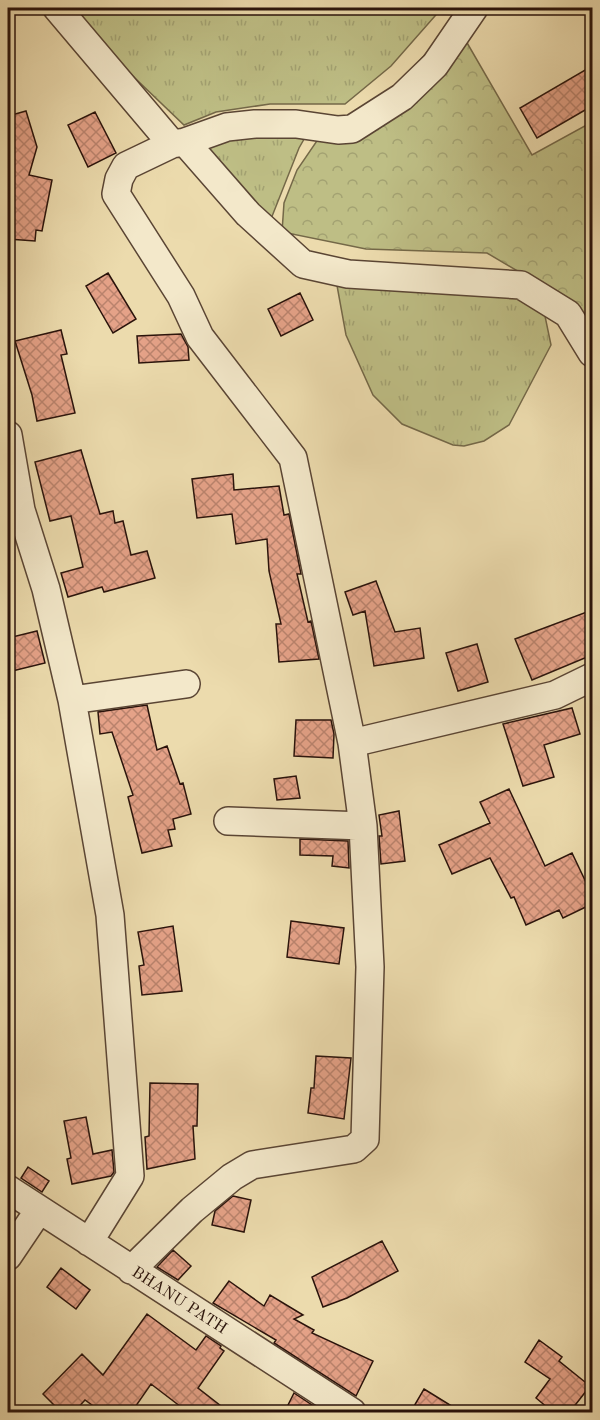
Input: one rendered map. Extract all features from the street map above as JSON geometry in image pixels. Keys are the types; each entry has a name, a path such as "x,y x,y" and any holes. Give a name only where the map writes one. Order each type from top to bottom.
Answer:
{"street":[{"path":"57,8 178,143 248,214 303,264 348,273 521,285 568,314 592,353"},
{"path":"131,1270 192,1210 232,1177 252,1165 354,1149 366,1139 370,967 363,826 352,743 293,458 200,337 181,296 116,194 119,179 126,166 178,143 227,127 296,124 338,130 352,129 402,97 435,65 474,8"},
{"path":"8,435 21,510 46,589 72,700 110,915 130,1176 89,1242"},
{"path":"352,743 555,695 592,677"},
{"path":"72,700 186,684"},
{"path":"228,821 363,826"},
{"name":"BHANU PATH","path":"8,1189 352,1413"},
{"path":"8,1256 39,1210"}],"green space":[{"path":"68,8 442,8 391,66 345,104 270,104 216,112 184,125 92,37"},
{"path":"455,22 532,155 592,122 592,334 577,306 487,253 366,249 282,232 284,203 297,170 325,129 386,97"},
{"path":"315,120 299,148 271,219 189,133"},
{"path":"336,280 527,295 545,316 551,345 509,425 484,441 464,446 453,445 402,424 373,395 346,335"}],"building":[{"path":"592,66 592,106 537,138 520,108"},
{"path":"26,111 37,147 29,175 52,180 42,231 36,230 35,241 8,239 8,150 10,141 8,116"},
{"path":"95,112 116,153 88,167 68,125"},
{"path":"108,273 136,319 113,333 86,286"},
{"path":"300,293 313,320 281,336 268,309"},
{"path":"61,330 67,354 61,355 75,413 37,421 32,395 15,341"},
{"path":"181,334 188,347 189,360 139,363 137,336"},
{"path":"81,450 100,514 113,511 115,523 123,521 131,555 147,551 155,578 104,592 102,587 68,597 61,573 83,567 71,516 50,521 35,462"},
{"path":"233,474 234,490 279,486 284,515 289,514 301,574 297,574 319,659 279,662 276,624 281,624 269,571 267,539 236,544 232,514 197,518 192,479"},
{"path":"376,581 395,632 420,628 424,658 374,666 365,611 353,615 345,592"},
{"path":"592,610 592,655 532,680 515,639"},
{"path":"37,631 45,663 8,672 8,638"},
{"path":"477,644 488,682 458,691 446,653"},
{"path":"147,705 157,750 167,746 180,784 183,783 191,814 173,819 175,829 168,830 172,846 142,853 128,797 133,795 112,732 100,734 98,712"},
{"path":"572,708 580,734 544,745 554,777 523,786 503,724"},
{"path":"296,720 331,720 334,734 333,758 294,756"},
{"path":"296,776 300,798 277,800 274,779"},
{"path":"509,789 545,866 572,853 592,895 592,904 563,918 559,910 526,925 514,897 511,898 490,858 452,874 439,845 490,823 480,802"},
{"path":"399,811 405,861 381,864 379,836 382,836 379,815"},
{"path":"300,839 348,841 349,868 332,866 333,856 300,855"},
{"path":"291,921 344,928 339,964 287,957"},
{"path":"173,926 182,991 142,995 139,966 144,965 138,932"},
{"path":"316,1056 351,1058 344,1119 308,1113 311,1088 314,1088"},
{"path":"150,1083 198,1084 197,1126 193,1126 195,1159 147,1169 145,1137 149,1136"},
{"path":"86,1117 93,1154 112,1150 114,1172 111,1176 72,1184 67,1159 71,1158 64,1121"},
{"path":"28,1167 49,1181 42,1192 21,1178"},
{"path":"233,1196 251,1200 244,1232 212,1225 215,1211"},
{"path":"382,1241 398,1271 347,1298 323,1307 312,1277"},
{"path":"173,1250 191,1266 178,1280 157,1267"},
{"path":"61,1268 90,1290 76,1309 47,1287"},
{"path":"229,1281 264,1306 270,1295 303,1315 294,1319 314,1330 312,1333 373,1361 356,1396 274,1343 276,1340 213,1303"},
{"path":"147,1314 196,1350 206,1336 221,1346 220,1348 224,1351 198,1388 230,1413 189,1413 151,1384 131,1413 103,1413 85,1400 73,1413 62,1413 43,1394 82,1354 103,1375"},
{"path":"539,1340 562,1357 559,1361 590,1386 569,1413 554,1413 536,1398 550,1379 525,1362"},
{"path":"424,1389 463,1413 410,1413"},
{"path":"294,1393 324,1413 284,1413"}]}
